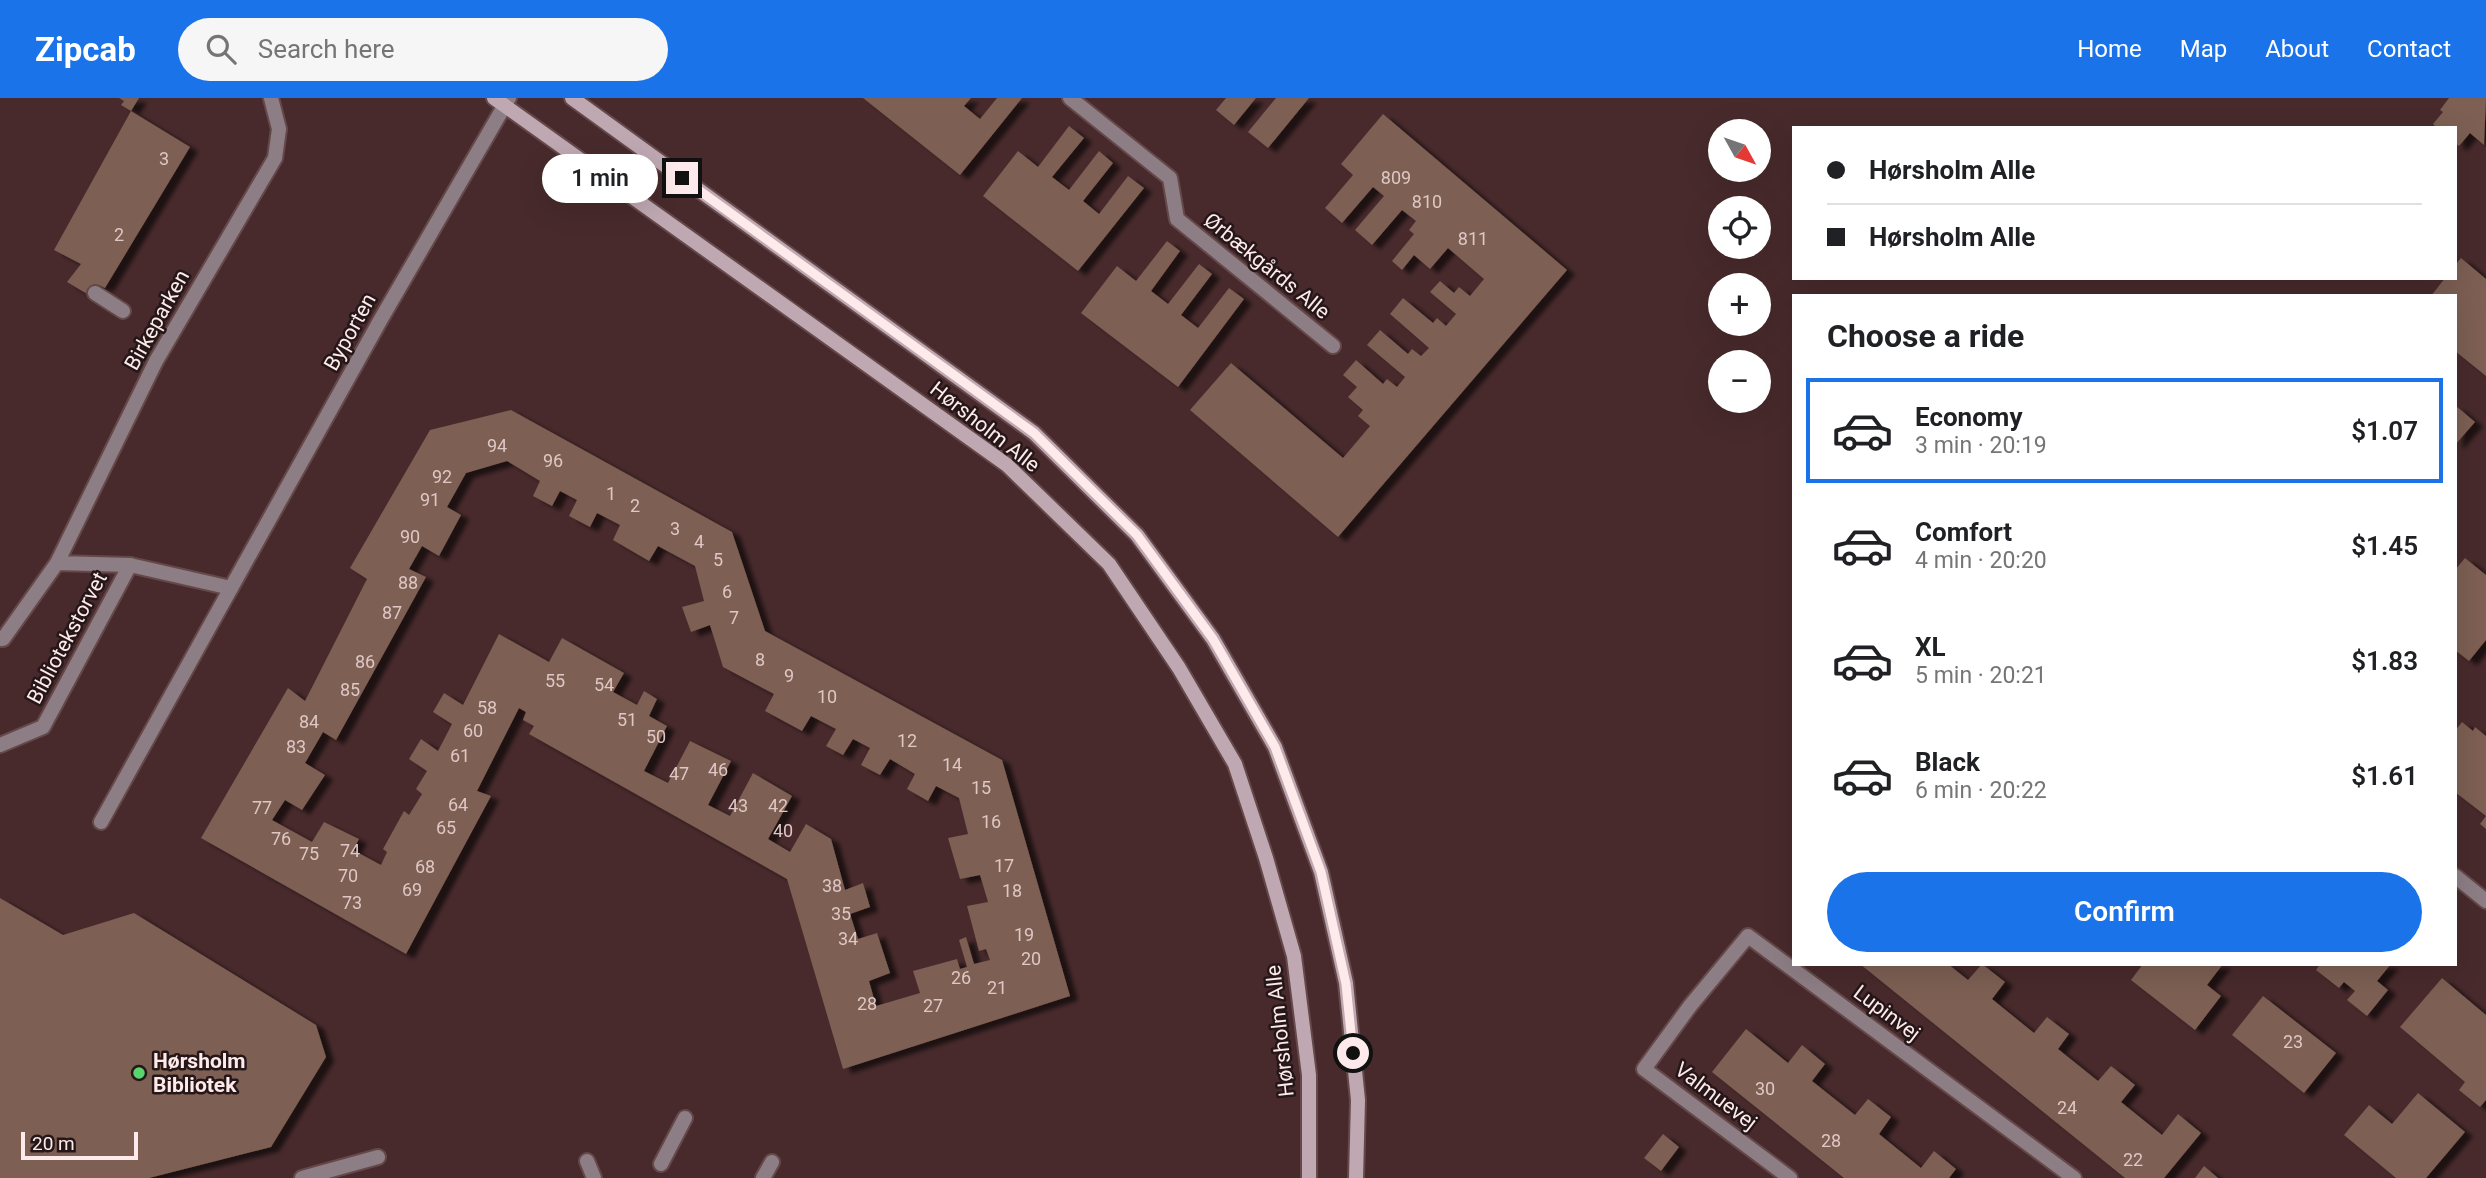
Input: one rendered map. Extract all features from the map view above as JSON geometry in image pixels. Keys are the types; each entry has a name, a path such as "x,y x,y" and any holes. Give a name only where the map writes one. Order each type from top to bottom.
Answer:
{"main road":[{"name":"Hørsholm Alle","path":"572,98 1034,433 1137,535 1213,639 1275,747 1321,872 1346,984 1358,1100 1356,1178"},
{"name":"Hørsholm Alle","path":"503,101 1007,465 1109,564 1179,667 1234,764 1266,858 1294,956 1308,1075 1309,1178"}],"street":[{"name":"Birkeparken","path":"57,563 156,361 275,158 279,129 271,98"},
{"name":"Ørbækgårds Alle","path":"1070,98 1170,178 1177,219 1333,346"},
{"name":"Byporten","path":"101,822 503,101"},
{"path":"95,293 123,311"},
{"name":"Bibliotekstorvet","path":"0,639 3,639 57,563 130,565 231,588"},
{"name":"Bibliotekstorvet","path":"0,745 43,727 130,565"},
{"path":"2457,878 2486,901"},
{"name":"Lupinvej","path":"1690,1006 1748,936 2074,1178"},
{"name":"Valmuevej","path":"1690,1006 1644,1069 1790,1178"},
{"path":"661,1164 685,1118"},
{"path":"302,1178 378,1157"},
{"path":"587,1161 594,1178"},
{"path":"763,1178 772,1162"}],"building":[{"path":"119,98 139,98 131,111 121,105 124,101"},
{"path":"863,98 971,98 964,106 980,119 997,98 1022,98 960,175"},
{"path":"1226,98 1256,98 1234,125 1216,110"},
{"path":"1276,98 1309,98 1268,148 1248,132"},
{"path":"2449,98 2486,98 2484,145 2470,133 2459,146 2457,144 2457,126 2433,124 2443,112 2440,110"},
{"path":"131,111 190,147 105,288 99,285 94,298 67,282 81,264 54,250"},
{"path":"1383,114 1567,270 1338,537 1190,410 1231,363 1343,458 1370,426 1358,416 1363,410 1348,397 1357,387 1343,375 1356,360 1383,384 1387,379 1397,387 1405,377 1367,345 1380,330 1408,354 1412,349 1421,356 1429,348 1390,314 1403,298 1433,323 1437,318 1446,326 1456,314 1430,292 1440,281 1454,293 1459,287 1470,296 1484,279 1448,248 1430,269 1414,255 1402,270 1392,261 1414,234 1409,230 1416,221 1402,210 1372,245 1355,230 1384,196 1373,187 1342,223 1325,208 1353,175 1341,164"},
{"path":"1069,126 1084,138 1052,177 1069,190 1099,151 1113,163 1083,201 1099,214 1128,176 1144,188 1078,271 983,196 1018,151 1038,167"},
{"path":"1167,241 1180,251 1151,291 1168,304 1199,264 1212,274 1181,315 1198,328 1229,288 1244,299 1178,387 1081,313 1117,266 1136,281"},
{"path":"2461,258 2486,279 2486,376 2457,353 2457,294 2433,294 2443,280 2457,280 2457,263"},
{"path":"2457,407 2475,422 2457,443"},
{"path":"511,410 732,532 765,631 1002,760 1070,996 843,1069 787,879 529,734 534,726 523,720 526,712 519,708 477,791 491,796 406,954 201,838 288,688 305,701 367,579 350,568 430,430","holes":["507,461 540,481 533,496 552,506 560,491 577,500 569,516 590,527 597,513 620,525 613,540 649,561 658,546 695,566 704,601 682,607 691,632 710,625 723,667 774,694 765,711 802,731 811,716 836,729 826,746 843,755 853,739 870,748 861,765 880,775 890,759 915,774 907,789 928,801 936,786 959,798 968,834 948,838 960,879 980,875 988,902 967,906 979,951 986,949 990,960 974,964 966,937 959,940 967,967 960,969 957,959 913,971 920,993 876,1006 869,981 890,973 877,933 858,939 850,914 870,907 863,883 845,890 831,839 806,824 790,852 768,839 792,796 753,773 730,816 708,805 731,761 690,741 668,783 644,771 667,726 649,716 657,699 644,691 637,705 613,692 624,673 562,638 549,662 499,634 463,705 444,693 433,712 452,724 438,751 421,739 409,759 427,771 416,789 422,794 409,815 404,811 383,849 387,852 381,865 353,850 359,839 324,822 312,842 272,820 285,800 302,810 325,775 305,763 323,732 336,740 426,577 409,569 422,546 439,556 461,515 447,507 466,473"]},
{"path":"2465,558 2486,575 2486,640 2469,661 2457,652 2457,568"},
{"path":"2462,722 2473,731 2475,727 2486,736 2486,816 2457,794 2457,728"},
{"path":"2486,816 2486,829 2480,824"},
{"path":"0,898 63,935 134,913 316,1025 326,1057 271,1147 149,1178 0,1178"},
{"path":"1862,966 1950,966 1968,980 1980,966 1985,966 2005,982 1992,999 2034,1033 2047,1017 2069,1034 2058,1049 2098,1081 2111,1066 2135,1085 2121,1102 2162,1135 2178,1114 2201,1133 2164,1178 2125,1178"},
{"path":"2142,966 2221,966 2207,985 2221,996 2195,1030 2131,980"},
{"path":"2319,966 2389,966 2377,981 2388,990 2367,1016 2347,1000 2355,991 2344,982 2339,988 2316,970"},
{"path":"2442,978 2486,1015 2486,1100 2480,1107 2459,1090 2465,1082 2400,1027"},
{"path":"2263,996 2336,1053 2304,1093 2232,1035"},
{"path":"1746,1029 1788,1063 1802,1045 1825,1064 1812,1081 1855,1115 1868,1099 1891,1117 1879,1134 1921,1168 1934,1151 1956,1169 1949,1178 1844,1178 1712,1072"},
{"path":"2418,1093 2465,1132 2426,1178 2396,1178 2344,1135 2369,1105 2392,1124"},
{"path":"1663,1134 1679,1147 1661,1171 1644,1158"},
{"path":"2204,1166 2218,1178 2195,1178"}],"place":[{"name":"Hørsholm Bibliotek","path":"139,1073"}],"route":[{"path":"682,178 1034,433 1137,535 1213,639 1275,747 1321,872 1346,984 1353,1053"}]}
